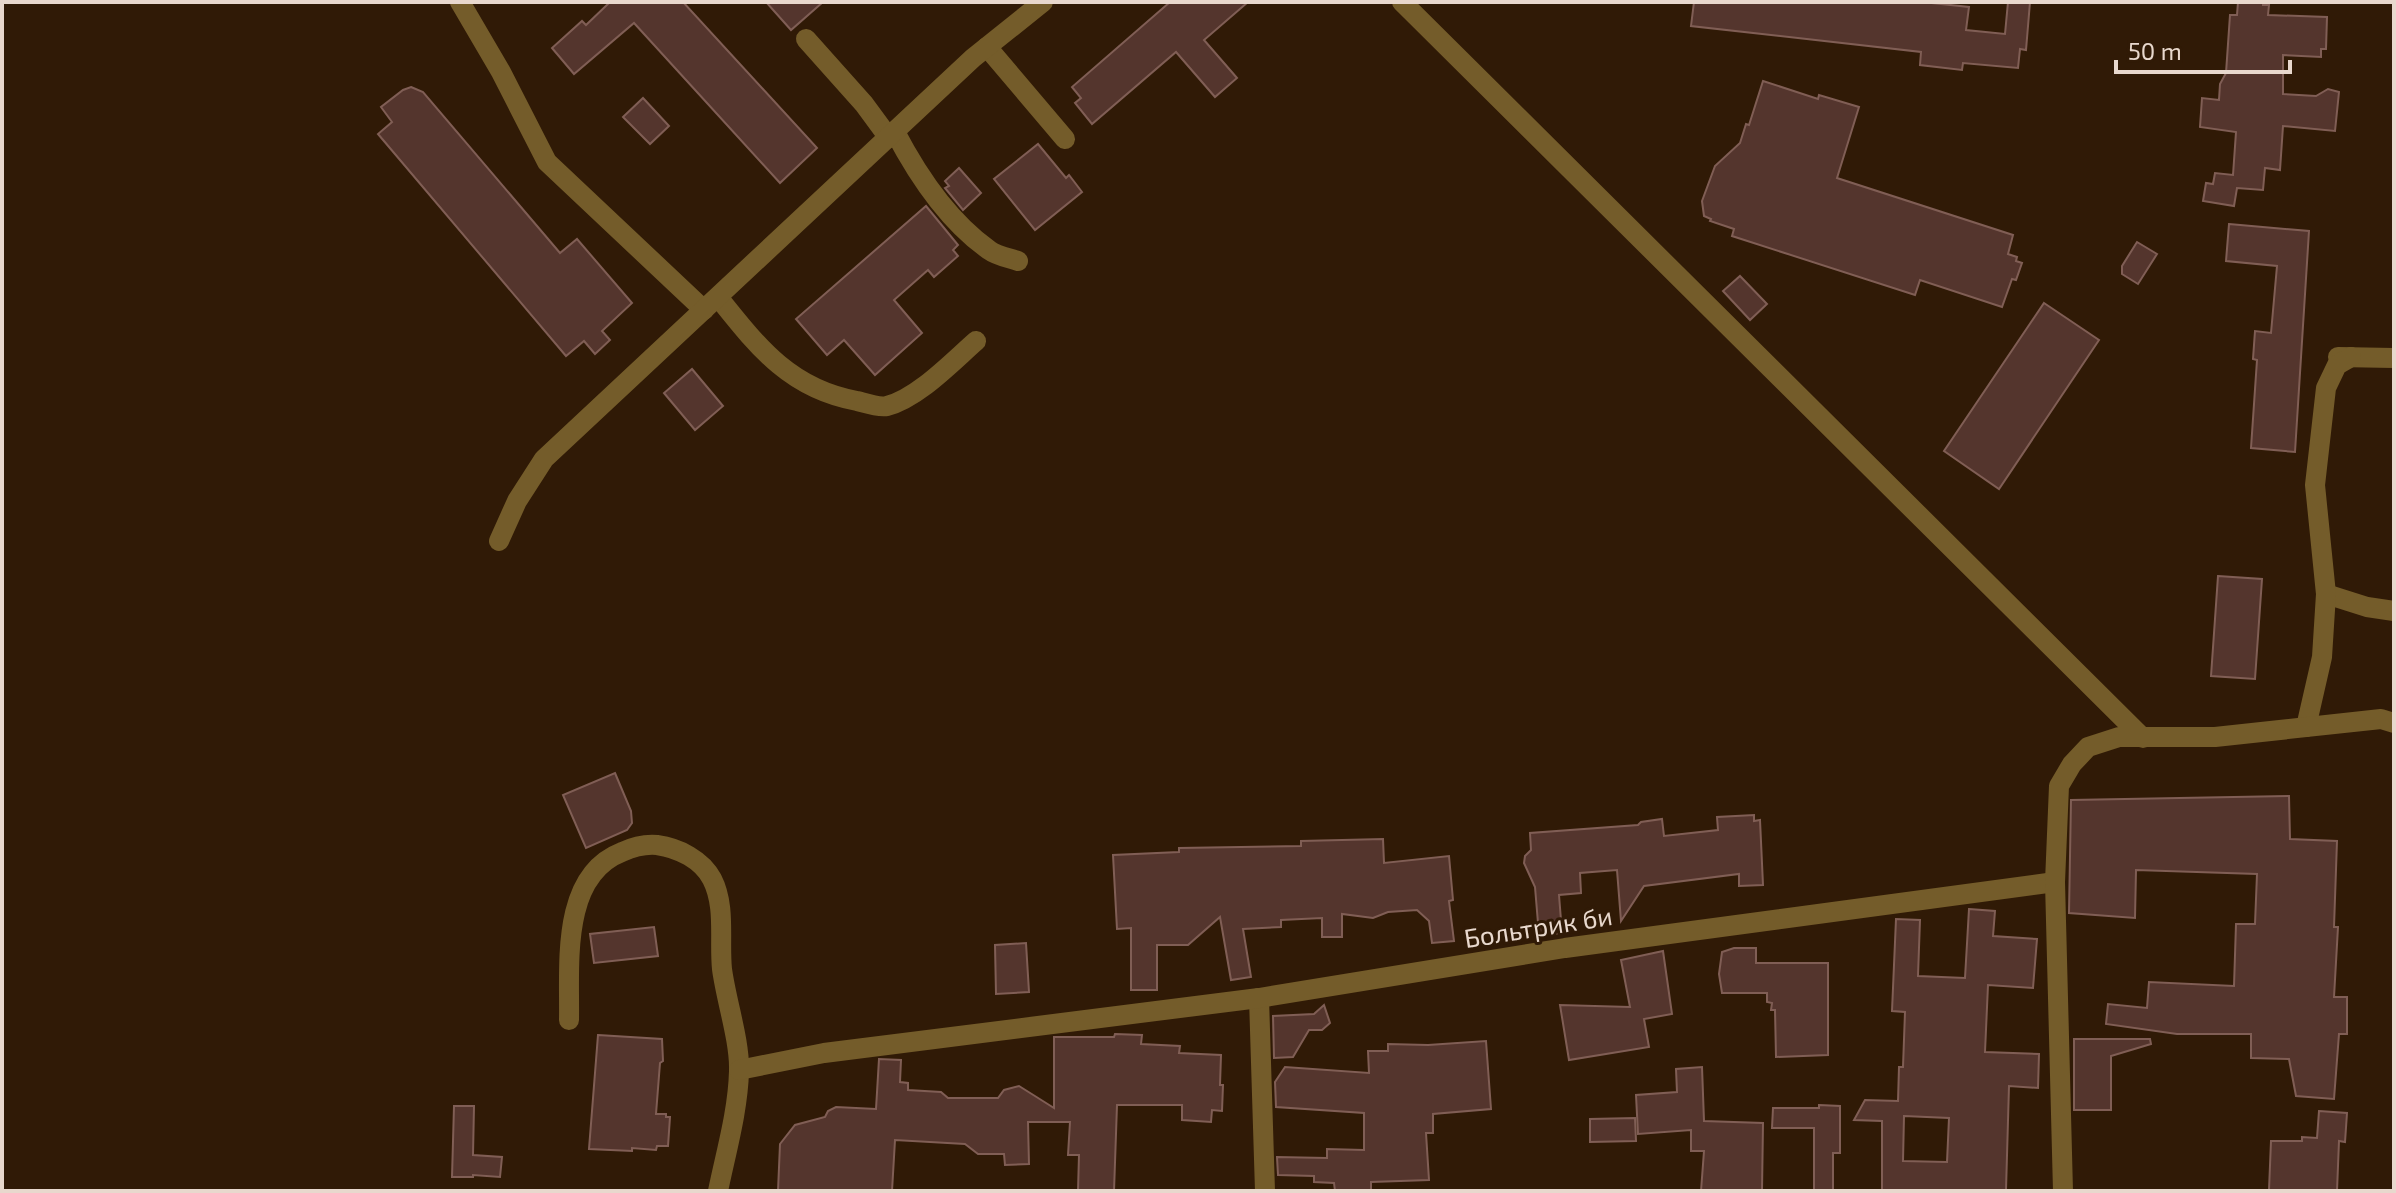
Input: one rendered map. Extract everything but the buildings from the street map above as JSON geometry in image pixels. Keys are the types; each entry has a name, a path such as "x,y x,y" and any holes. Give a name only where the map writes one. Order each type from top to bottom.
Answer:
{"street":[{"path":"460,2 547,162 804,384 850,400 885,406 926,386 976,341"},
{"path":"499,541 517,501 544,459 987,47 1043,2"},
{"path":"1402,2 2143,738"},
{"path":"806,39 892,135 943,207 990,252 1018,261"},
{"path":"987,47 1065,139"},
{"path":"2329,356 2394,358"},
{"path":"2306,727 2322,657 2326,594 2315,485 2326,388 2337,365 2351,357"},
{"path":"2326,594 2367,607 2394,611"},
{"path":"2063,1191 2055,882 2059,786 2072,764 2088,747 2119,737 2215,737 2381,719 2394,723"},
{"path":"569,1020 574,915 587,878 605,859 651,844 666,846 702,864 713,881 719,900 722,968 739,1070 718,1191"},
{"name":"Больтрик би","path":"739,1070 824,1053 1259,998 1565,948 2055,882"},
{"path":"1259,998 1265,1191"}]}
